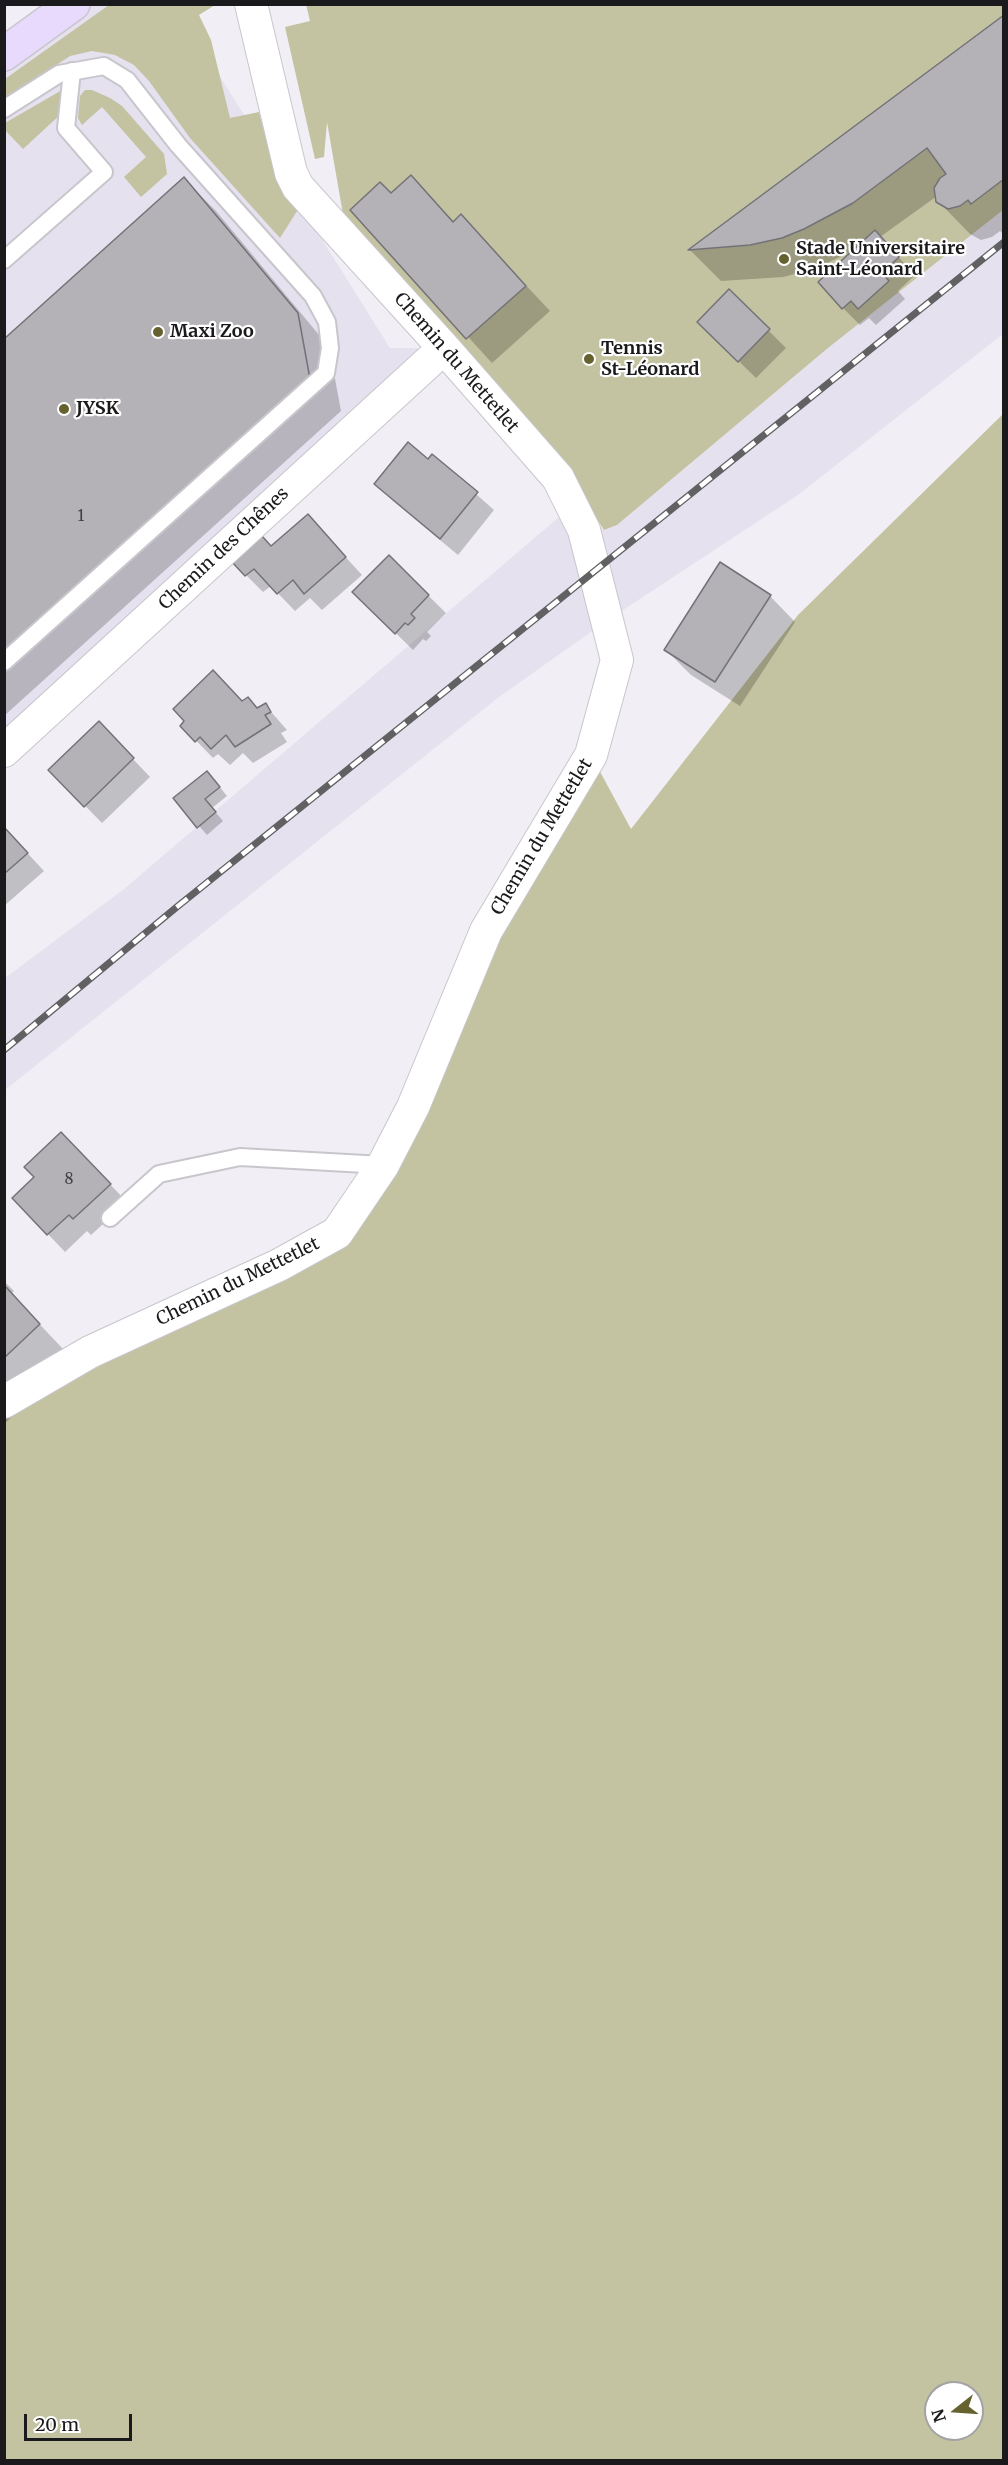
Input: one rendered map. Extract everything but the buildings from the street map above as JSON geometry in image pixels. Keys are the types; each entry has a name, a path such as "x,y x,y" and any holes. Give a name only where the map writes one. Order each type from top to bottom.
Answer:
{"main road":[{"path":"4,54 73,4"}],"street":[{"name":"Chemin du Mettetlet","path":"4,1402 90,1352 279,1265 337,1233 383,1165 413,1107 486,932 591,755 617,660 584,530 558,478 298,187 291,172 251,4"},
{"name":"Chemin des Chênes","path":"4,751 444,348"}],"lane":[{"path":"4,109 58,74 104,66 127,80 178,145 313,296 327,322 330,348 326,373 4,662"},
{"path":"4,260 104,172 66,128 72,71"},
{"path":"110,1218 159,1174 240,1157 383,1165"}],"shaded area":[{"path":"91,5 179,11 390,348 444,348 5,751 5,66"},
{"path":"1003,210 1003,334 798,495 608,620 499,697 5,1090 5,978 124,889 573,505 604,530 617,525 828,348"}],"green space":[{"name":"Stade Universitaire Saint-Léonard","path":"306,4 1003,5 1003,210 828,348 617,525 604,530 569,477 345,226 327,122 324,157 315,159 285,27 310,21"},
{"path":"109,5 215,5 199,15 211,40 230,118 259,112 273,166 282,188 299,208 280,238 190,138 149,81 134,65 115,55 92,51 70,56 5,99 5,79"},
{"path":"62,90 62,113 23,149 5,130 5,123"},
{"path":"85,90 92,90 122,106 164,154 167,174 141,197 124,177 146,157 102,107 82,125 78,118 80,96"},
{"path":"1003,414 1003,2460 5,2460 4,1402 337,1233 591,755 631,829 798,615"}],"railway":[{"path":"4,1050 178,906 1004,242"}],"place":[{"name":"Stade Universitaire Saint-Léonard","path":"784,259"},
{"name":"Maxi Zoo","path":"158,332"},
{"name":"Tennis St-Léonard","path":"589,359"},
{"name":"JYSK","path":"64,409"}]}
